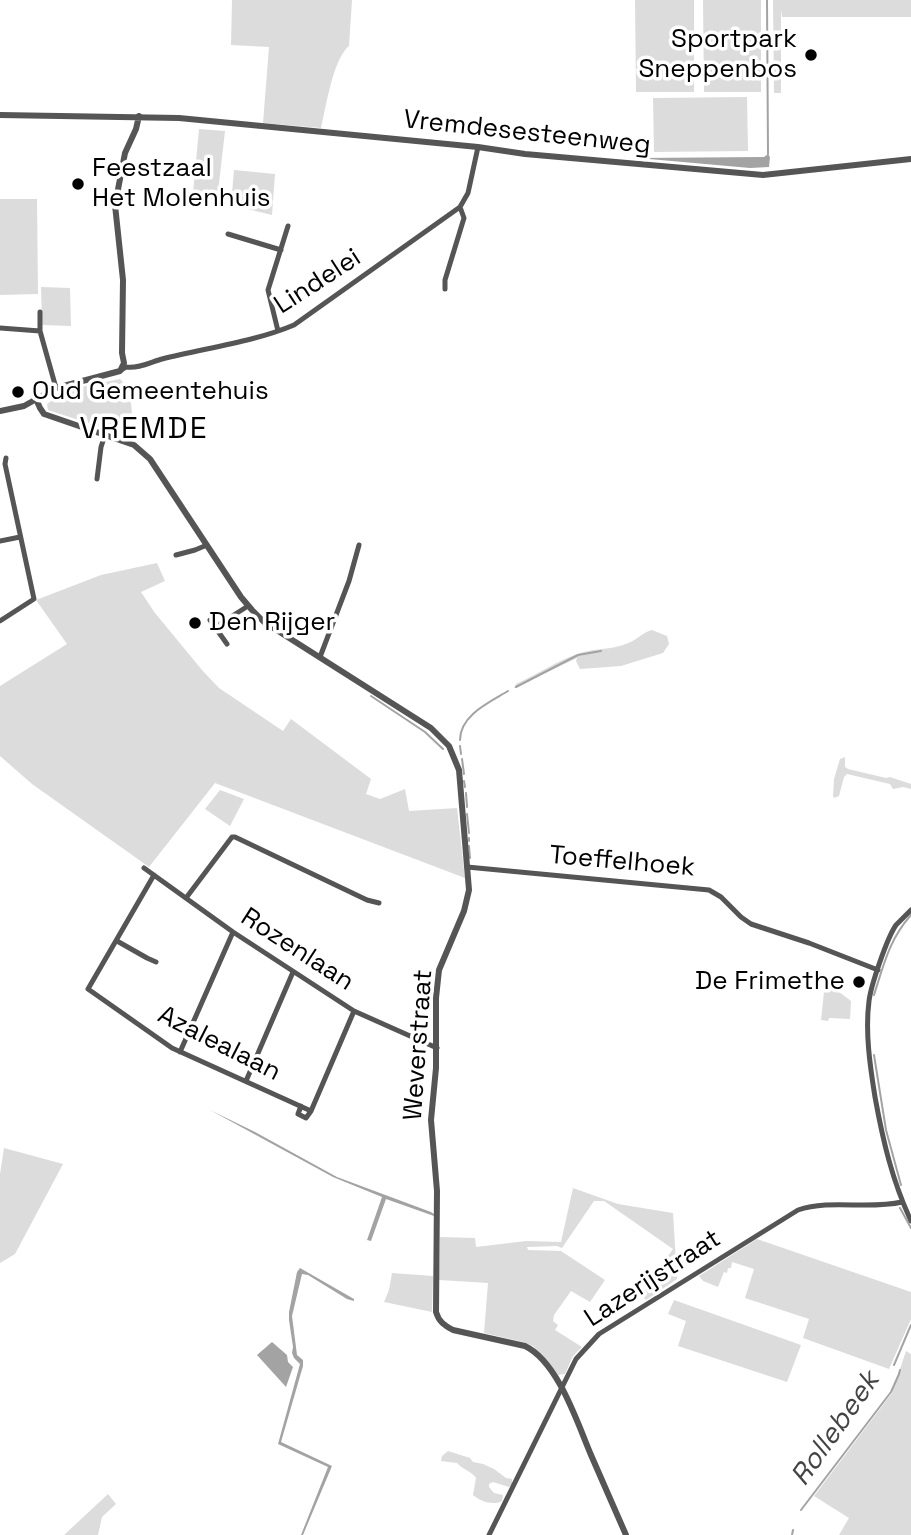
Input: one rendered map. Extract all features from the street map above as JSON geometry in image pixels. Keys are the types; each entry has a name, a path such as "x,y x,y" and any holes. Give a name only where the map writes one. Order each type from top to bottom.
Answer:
{"street":[{"name":"Vremdesesteenweg","path":"0,115 179,118 525,154 763,175 911,159"},
{"path":"0,411 24,405 56,388 120,371 124,363 123,280 115,205 125,153 139,116"},
{"path":"444,289 464,218 460,207 468,193 478,147"},
{"name":"Lindelei","path":"120,371 126,367 132,368 294,325 460,207"},
{"path":"278,331 268,290 288,226"},
{"path":"228,234 281,250"},
{"path":"40,312 40,331 56,388"},
{"path":"0,328 40,331"},
{"path":"36,399 44,414 106,435 101,447 97,479"},
{"name":"Weverstraat","path":"106,435 135,445 150,459 248,606 264,622 431,728 449,746 459,770 469,890 439,970 436,998 437,1048 430,1120 437,1191 435,1306 438,1319 443,1325 453,1330 525,1346 545,1362 562,1387 626,1535"},
{"path":"0,621 33,599 5,464 6,458"},
{"path":"0,541 20,537"},
{"path":"176,555 207,545"},
{"path":"320,657 349,581 359,545"},
{"path":"215,627 248,606"},
{"path":"210,620 227,644"},
{"path":"186,898 232,837 367,900 379,903"},
{"name":"Toeffelhoek","path":"467,867 709,890 721,897 751,924 878,970"},
{"name":"Rozenlaan","path":"144,868 233,932 354,1011 437,1048"},
{"path":"155,875 117,941 156,962"},
{"path":"911,910 895,927 869,998 869,1052 884,1148 911,1221"},
{"path":"180,1052 233,932"},
{"name":"Azalealaan","path":"117,941 88,989 172,1048 301,1106 298,1114 306,1118 354,1011"},
{"path":"246,1082 293,972"},
{"name":"Lazerijstraat","path":"489,1535 576,1359 599,1334 798,1210 814,1206 876,1206 902,1202"}],"shaded area":[{"path":"232,0 352,0 349,46 343,52 334,72 321,128 263,123 269,47 231,45"},
{"path":"635,0 694,0 694,92 636,92"},
{"path":"703,0 761,0 761,92 704,92"},
{"path":"773,0 911,0 911,17 782,17 781,10 781,93 774,93"},
{"path":"747,97 748,151 654,152 653,98"},
{"path":"199,129 225,131 217,201 193,193"},
{"path":"768,154 769,167 750,168 638,158 764,157"},
{"path":"234,170 275,174 272,215 231,205"},
{"path":"0,199 37,199 38,294 0,295"},
{"path":"41,287 70,288 71,326 42,325"},
{"path":"120,379 130,389 132,414 122,428 101,427 48,410 47,404 51,401 81,387"},
{"path":"157,563 165,581 141,592 155,613 219,688 283,731 291,719 371,779 366,794 380,799 405,789 409,811 457,808 465,878 215,783 149,867 32,784 0,756 0,686 67,644 36,600 101,575"},
{"path":"652,630 667,636 669,644 663,653 621,666 580,669 577,658 514,688 516,684 572,656 622,645"},
{"path":"845,757 845,767 848,769 890,777 911,784 911,789 893,789 890,784 847,774 839,796 834,798 834,779 840,759"},
{"path":"220,790 244,799 230,826 205,809"},
{"path":"825,982 836,984 834,988 851,1001 850,1019 821,1020"},
{"path":"210,1110 337,1177 431,1212 434,1216 386,1199 371,1241 367,1240 382,1197 333,1177"},
{"path":"4,1148 63,1164 15,1254 0,1263 0,1174"},
{"path":"573,1188 618,1204 673,1213 677,1279 646,1300 641,1295 673,1249 604,1201 594,1201 562,1248 527,1247 528,1250 561,1251 605,1280 590,1302 571,1291 554,1315 553,1321 558,1325 555,1330 582,1347 573,1356 565,1374 558,1375 533,1346 484,1333 488,1283 439,1280 440,1237 475,1238 476,1247 526,1241 561,1242"},
{"path":"757,1239 911,1292 911,1319 889,1369 803,1338 809,1319 745,1298 754,1269 732,1262 718,1287 703,1281 699,1276"},
{"path":"300,1268 354,1299 347,1299 302,1274 292,1316 297,1355 303,1360 303,1366 281,1442 332,1466 303,1535 328,1467 278,1444 300,1364 292,1353 289,1312"},
{"path":"392,1273 433,1276 432,1312 384,1302"},
{"path":"674,1300 801,1345 787,1382 678,1346 686,1321 668,1314"},
{"path":"272,1342 287,1355 288,1362 293,1367 286,1387 257,1355"},
{"path":"906,1351 911,1354 911,1535 839,1535 849,1518 814,1496 892,1393"},
{"path":"448,1451 470,1458 473,1462 483,1464 512,1479 509,1487 493,1482 489,1484 494,1493 503,1495 502,1501 487,1502 473,1495 476,1478 457,1463 441,1461"},
{"path":"108,1494 116,1504 102,1517 98,1535 64,1535"}],"waterway":[{"path":"767,0 768,154"},
{"path":"516,687 578,655 601,651"},
{"path":"460,740 461,731 470,716 508,691"},
{"path":"371,696 425,732 443,749"},
{"path":"460,746 461,754"},
{"path":"462,759 464,774"},
{"path":"464,781 465,787"},
{"path":"466,793 467,807"},
{"path":"467,814 469,833"},
{"path":"469,846 470,858"},
{"name":"Rollebeek","path":"874,995 892,943 911,915"},
{"name":"Rollebeek","path":"874,1055 886,1130 901,1185"},
{"name":"Rollebeek","path":"900,1208 911,1228"},
{"name":"Rollebeek","path":"894,1365 911,1325"},
{"name":"Rollebeek","path":"801,1510 891,1392 900,1370"},
{"name":"Rollebeek","path":"792,1535 793,1530"}],"place":[{"name":"Sportpark Sneppenbos","path":"811,55"},
{"name":"Feestzaal Het Molenhuis","path":"78,184"},
{"name":"Oud Gemeentehuis","path":"18,392"},
{"name":"Den Rijger","path":"195,623"},
{"name":"De Frimethe","path":"859,982"}],"district":[{"name":"VREMDE","path":"144,430"}]}
